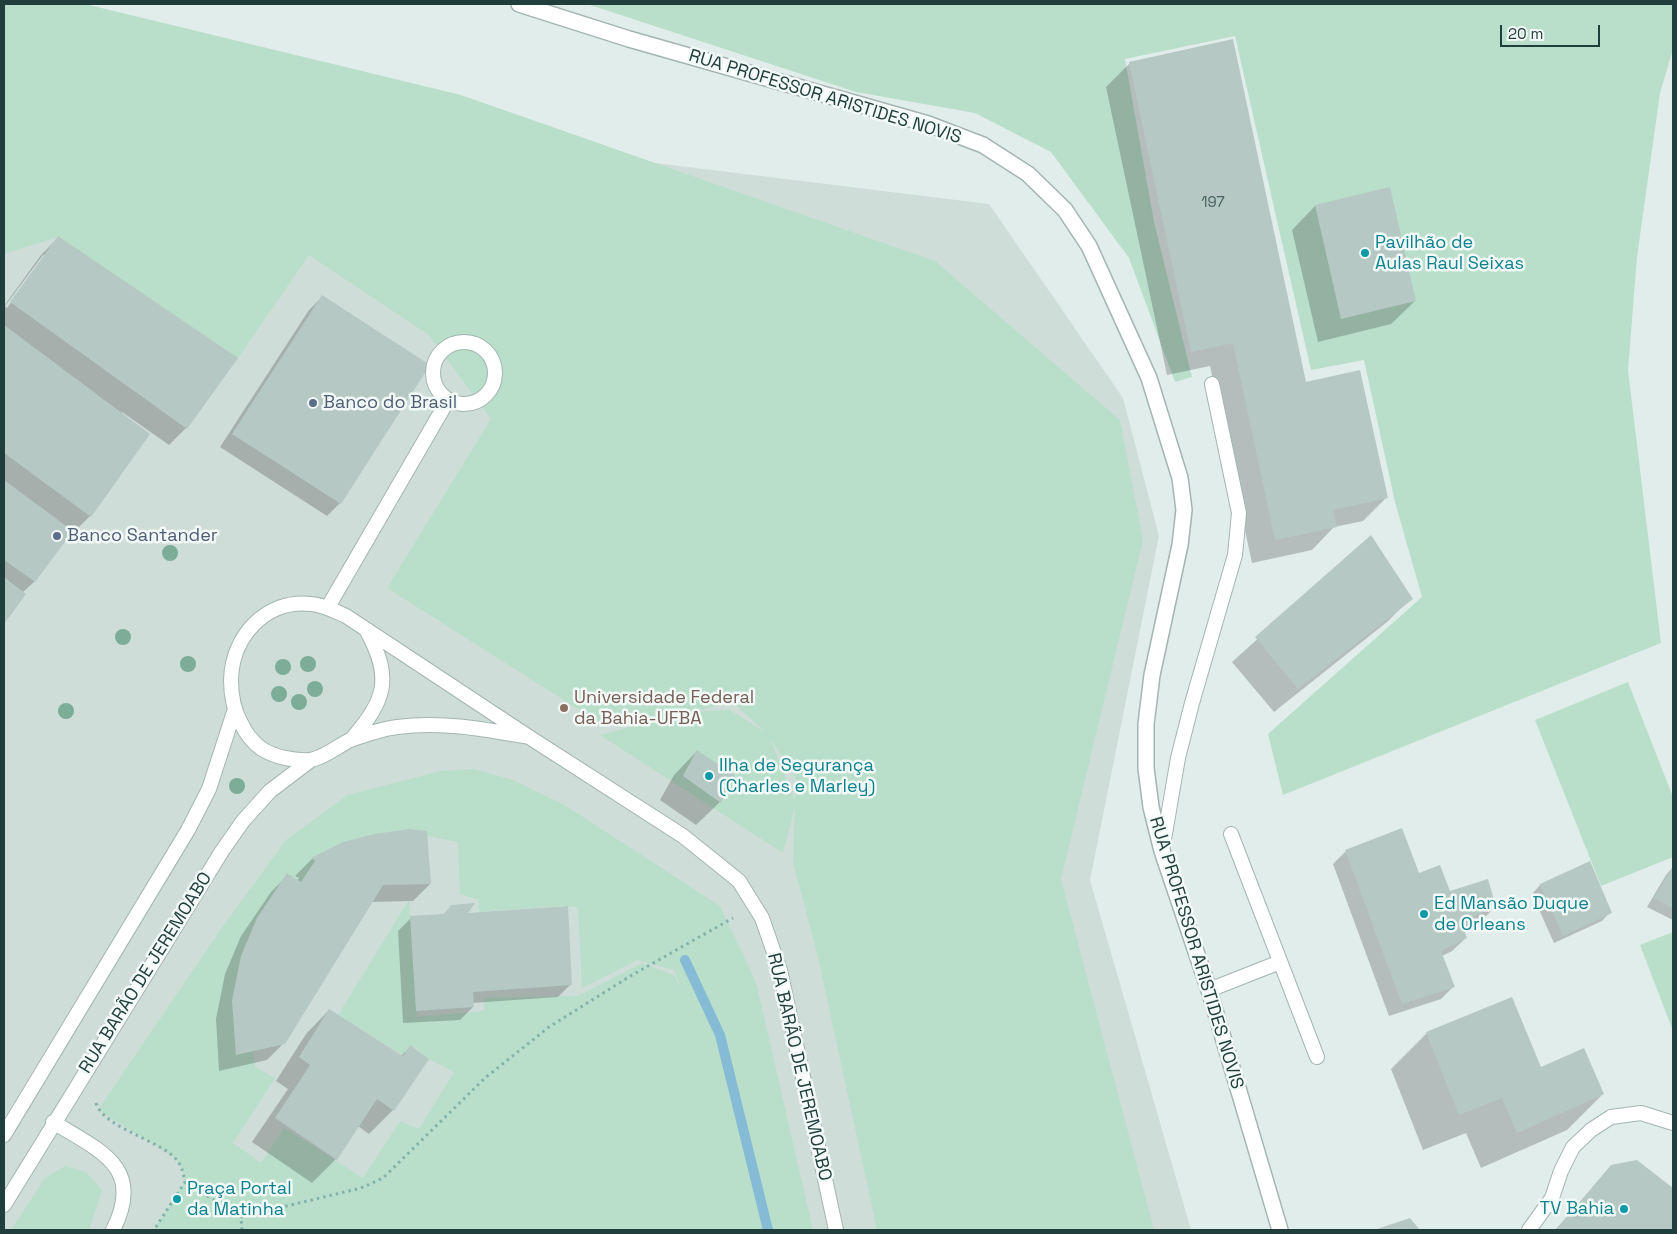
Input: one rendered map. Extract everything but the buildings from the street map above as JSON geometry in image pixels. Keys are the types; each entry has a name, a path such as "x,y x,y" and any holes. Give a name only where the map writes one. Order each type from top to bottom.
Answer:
{"street":[{"name":"RUA PROFESSOR ARISTIDES NOVIS","path":"519,4 629,39 928,124 983,145 1028,174 1065,210 1089,246 1150,378 1180,478 1184,510 1180,545 1152,675 1146,724 1146,768 1151,807 1162,851 1209,990 1280,1230"}],"lane":[{"path":"457,342 470,342 481,347 490,355 494,366 495,378 491,390 471,404 459,404 448,400 439,391 434,380 433,368 438,357 446,348 457,342"},
{"path":"1162,851 1181,749 1235,554 1238,530 1239,513 1212,384"},
{"path":"328,607 448,400"},
{"path":"4,1135 188,830 209,789 234,712 232,665 243,638 254,622 275,608 294,604 312,604 328,607 367,630 528,738"},
{"path":"351,740 370,717 381,693 383,673 378,652 367,630"},
{"path":"234,712 248,737 261,748 278,757 310,760"},
{"name":"RUA BARÃO DE JEREMOABO","path":"4,1205 53,1122 222,851 243,821 270,791 310,760 351,740 396,727 433,724 476,728 528,738 683,836 739,881 762,918 780,970 836,1230"},
{"path":"1231,834 1317,1057"},
{"path":"1209,990 1280,962"},
{"path":"1529,1230 1552,1198 1561,1171 1574,1147 1592,1130 1611,1117 1642,1113 1673,1123"},
{"path":"53,1122 104,1154 118,1170 125,1189 123,1212 113,1230"}],"path":[{"path":"730,910 738,925"},
{"path":"185,1182 241,1217 361,1188 383,1178 485,1078 549,1027 632,975 735,917"},
{"path":"94,1098 98,1110 174,1157 182,1168 185,1182 154,1230"},
{"path":"241,1217 242,1230"}],"shaded area":[{"name":"Universidade Federal da Bahia-UFBA","path":"4,4 541,149 989,204 1123,398 1159,536 1090,880 1191,1230 4,1230"}],"green space":[{"path":"4,4 85,4 461,95 935,261 1120,420 1143,540 1061,879 1154,1230 877,1230 818,957 793,862 795,806 783,853 600,735 682,713 620,724 597,721 387,588 491,419 429,335 309,255 238,358 58,237 4,254","holes":["734,703 765,732 730,710 687,712","770,738 796,778 795,801"]},
{"path":"587,4 1673,4 1673,49 1660,93 1637,257 1628,370 1661,643 1283,795 1268,734 1422,597 1395,502 1364,360 1311,370 1235,36 1125,59 1154,222 1192,377 1175,382 1129,258 1051,152 975,113 856,92"},
{"path":"1628,682 1673,797 1673,857 1601,886 1535,720"},
{"path":"475,769 513,780 563,804 720,906 756,982 813,1230 154,1230 185,1182 182,1168 174,1157 98,1110 223,926 286,840 348,795 441,771","holes":["427,836 458,842 460,894 479,900 479,912 559,906 578,907 582,988 637,960 674,970 682,990 674,975 642,963 578,996 484,998 484,1011 417,1017 409,900 338,1015 408,1058 415,1047 429,1059 454,1072 419,1129 400,1121 363,1178 284,1128 261,1163 233,1143 275,1078 255,1067 250,1014"]},
{"path":"1673,932 1673,1031 1640,945"},
{"path":"65,1166 86,1172 102,1190 89,1230 11,1230 45,1178"}],"waterway":[{"path":"685,960 720,1035 768,1230"}],"place":[{"name":"Pavilhão de Aulas Raul Seixas","path":"1365,253"},
{"name":"Banco do Brasil","path":"313,403"},
{"name":"Banco Santander","path":"57,536"},
{"name":"Universidade Federal da Bahia-UFBA","path":"564,708"},
{"name":"Ilha de Segurança (Charles e Marley)","path":"709,776"},
{"name":"Ed Mansão Duque de Orleans","path":"1424,914"},
{"name":"Praça Portal da Matinha","path":"177,1199"},
{"name":"TV Bahia","path":"1624,1209"}]}
